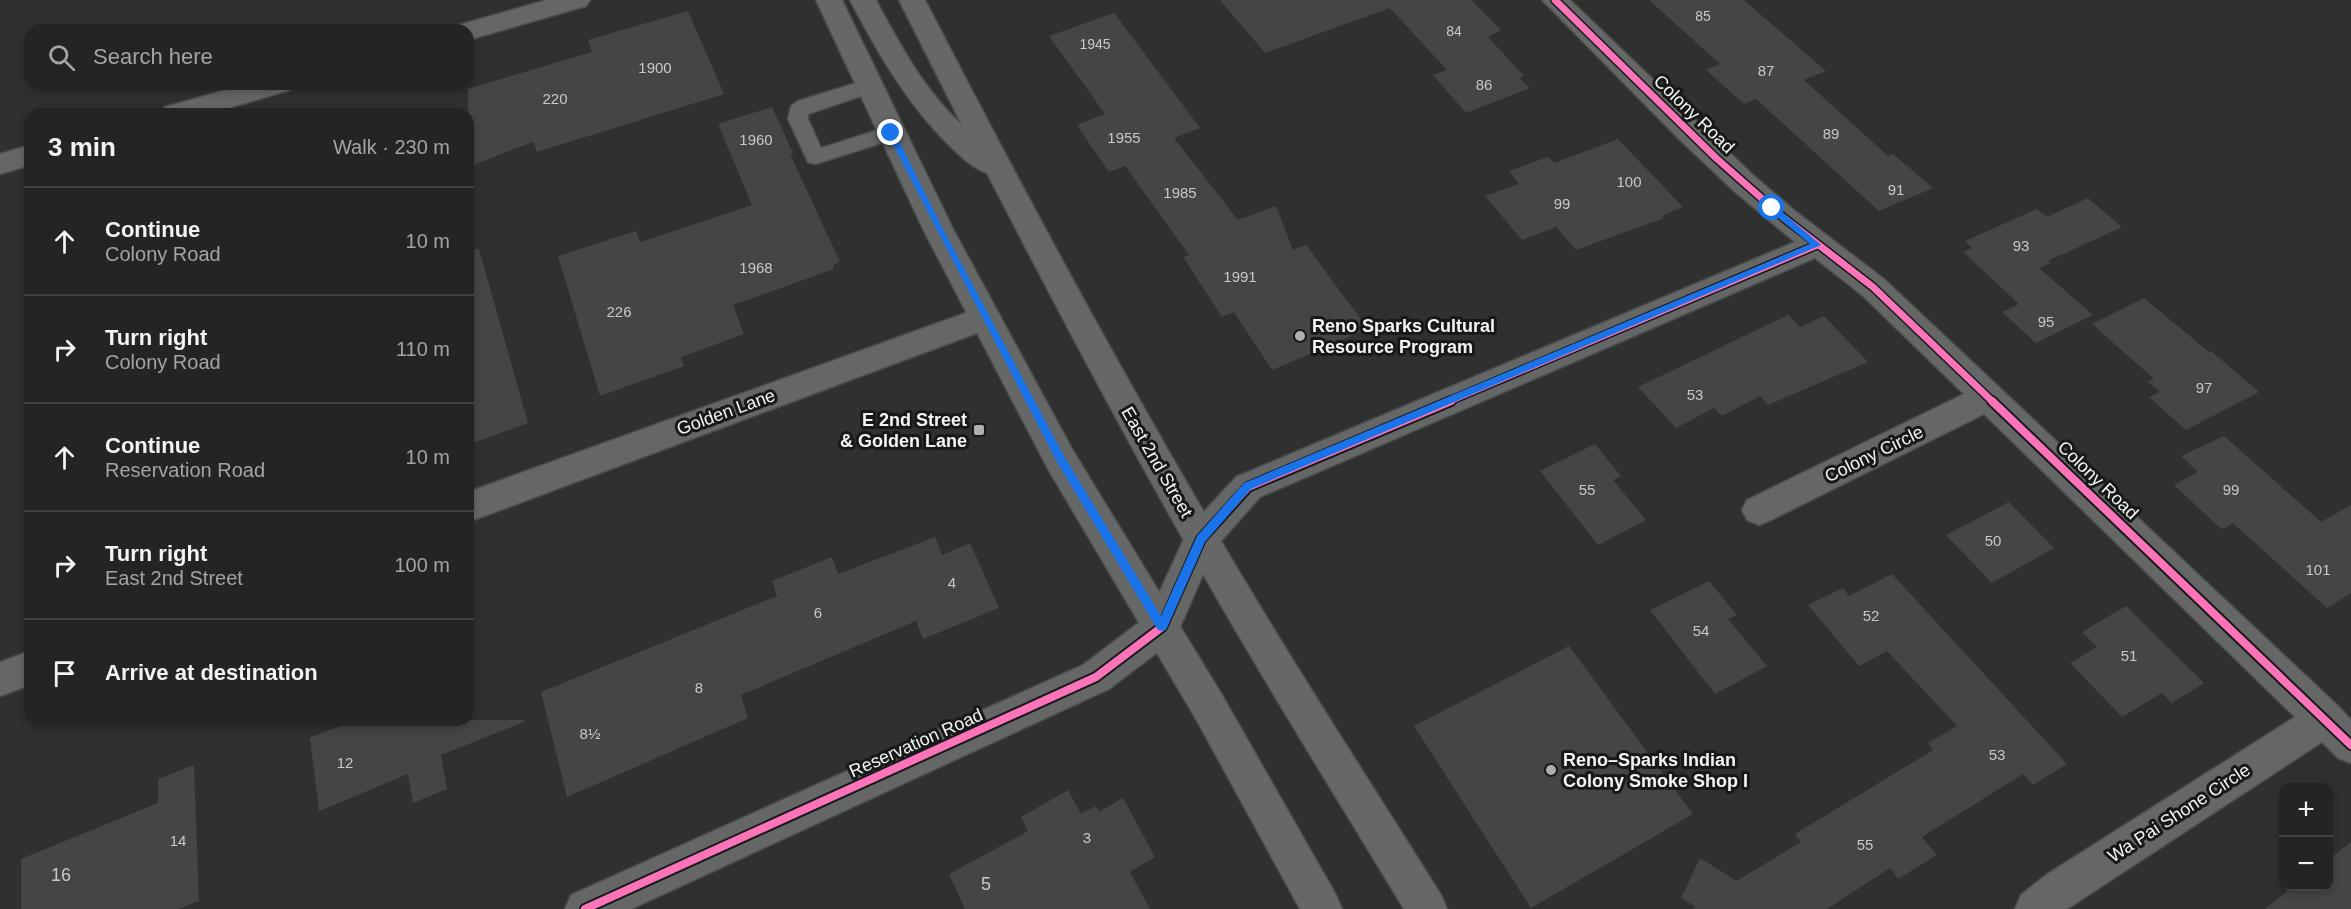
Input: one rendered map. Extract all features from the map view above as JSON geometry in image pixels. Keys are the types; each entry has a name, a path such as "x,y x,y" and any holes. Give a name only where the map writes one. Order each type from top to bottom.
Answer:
{"main road":[{"path":"829,0 891,133 1060,459 1162,627 1322,909"},
{"path":"863,0 897,64 915,92 937,118 966,146 1001,172"},
{"name":"East 2nd Street","path":"912,0 1083,330 1201,539 1427,909"}],"street":[{"path":"474,29 577,0"},
{"name":"Colony Road","path":"1555,0 1736,177 1817,245 1847,265 1873,287 2338,732"},
{"path":"196,108 260,90"},
{"path":"0,164 24,157"},
{"path":"1201,539 1248,486 1264,478 1817,245"},
{"name":"Golden Lane","path":"474,505 985,318"},
{"name":"Colony Circle","path":"1759,510 1989,397"},
{"name":"Reservation Road","path":"585,909 1096,677 1162,627 1201,539"},
{"path":"0,679 24,670"},
{"name":"Wa Pai Shone Circle","path":"2035,909 2060,889 2338,732"}],"lane":[{"path":"869,86 805,106 798,111 798,119 815,157 891,133"}],"building":[{"path":"1220,0 1471,0 1501,30 1488,37 1524,76 1519,78 1530,88 1466,113 1433,75 1447,70 1390,8 1265,53"},
{"path":"1649,0 1744,0 1826,71 1804,80 1888,156 1893,154 1933,188 1879,211 1756,99 1744,104 1706,70 1720,64"},
{"path":"688,11 724,94 537,152 533,142 474,165 474,108 468,108 468,90 592,52 588,40"},
{"path":"1114,13 1200,128 1174,138 1238,220 1276,206 1293,250 1306,245 1368,329 1272,370 1234,312 1222,317 1183,257 1189,255 1125,166 1109,172 1078,127 1079,124 1105,114 1049,36"},
{"path":"772,107 793,153 790,154 840,262 833,265 834,269 733,305 744,334 681,357 684,366 600,396 558,256 636,231 640,242 752,205 718,124"},
{"path":"1618,139 1683,207 1662,216 1664,218 1576,250 1556,227 1522,240 1485,196 1519,184 1509,171 1548,157 1554,163"},
{"path":"2088,198 2122,227 2048,261 2051,263 2039,268 2093,315 2036,343 2002,312 2019,304 1963,252 1972,248 1965,241 2037,209 2047,217"},
{"path":"479,249 528,423 474,443 474,250"},
{"path":"2144,298 2259,392 2186,430 2149,397 2160,392 2148,382 2154,379 2092,324"},
{"path":"1788,315 1800,327 1824,316 1868,362 1768,405 1760,396 1722,416 1714,408 1676,428 1638,387"},
{"path":"2224,436 2321,522 2351,505 2351,593 2327,608 2233,523 2223,529 2219,527 2174,485 2198,472 2181,456"},
{"path":"1595,444 1621,476 1613,480 1646,520 1598,545 1540,471"},
{"path":"2009,502 2054,548 1992,583 1946,535"},
{"path":"935,537 942,555 970,543 999,608 923,639 916,621 741,695 748,718 567,797 541,692 777,596 772,581 832,557 838,574"},
{"path":"1892,574 2067,764 2033,785 2023,774 1922,837 1937,855 1898,879 1890,868 1827,909 1692,909 1696,907 1681,898 1700,858 1737,881 1801,842 1795,834 1933,750 1928,743 1957,726 1887,651 1859,666 1808,605 1843,588 1849,596"},
{"path":"1709,581 1737,615 1728,619 1767,666 1715,694 1650,610"},
{"path":"2126,606 2204,683 2172,703 2162,693 2122,717 2070,663 2097,647 2082,632"},
{"name":"Reno–Sparks Indian Colony Smoke Shop I","path":"1569,646 1693,814 1531,908 1414,726"},
{"path":"474,720 524,720 524,722 441,755 447,789 413,803 408,774 319,811 310,738 340,726 474,726"},
{"path":"194,765 199,901 178,909 21,909 21,859 158,803 158,779"},
{"path":"1068,790 1081,814 1096,806 1099,812 1123,798 1155,857 1130,872 1150,909 965,909 949,874 1028,831 1021,817"},
{"path":"2351,842 2351,909 2265,909 2288,891 2333,891 2333,856"}],"cycle path":[{"path":"1555,0 1716,158 1784,218 1873,287 2351,745"},
{"path":"585,909 1096,677 1162,627 1201,539 1248,487 1817,245"}],"place":[{"name":"Reno Sparks Cultural Resource Program","path":"1300,336"},
{"name":"E 2nd Street & Golden Lane","path":"979,430"},
{"name":"Reno–Sparks Indian Colony Smoke Shop I","path":"1551,770"}],"route":[{"path":"891,133 1060,459 1162,627 1201,539 1248,486 1817,245 1772,208"}]}
